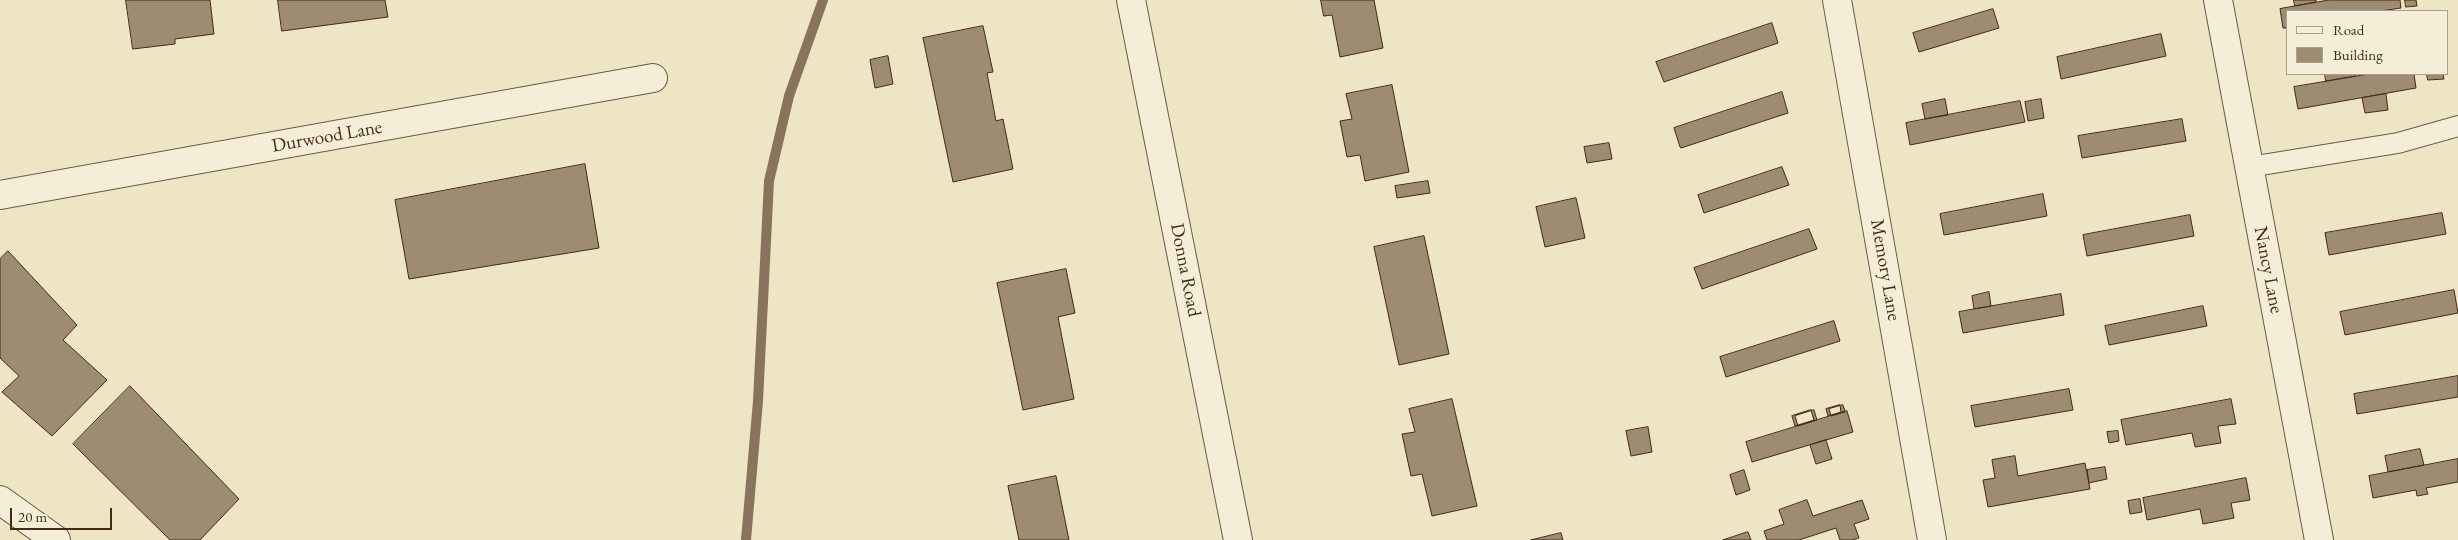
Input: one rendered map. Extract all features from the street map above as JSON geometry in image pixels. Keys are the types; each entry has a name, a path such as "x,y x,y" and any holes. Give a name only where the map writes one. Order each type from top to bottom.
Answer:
{"street":[{"name":"Donna Road","path":"1131,0 1238,540"},
{"name":"Memory Lane","path":"1837,0 1932,540"},
{"name":"Nancy Lane","path":"2218,0 2319,540"},
{"name":"Durwood Lane","path":"0,195 653,78"},
{"path":"0,500 56,540"}],"lane":[{"path":"2249,166 2398,143 2458,126"}],"building":[{"path":"126,0 210,0 214,34 175,39 175,44 133,49"},
{"path":"278,0 385,0 388,17 282,31"},
{"path":"1321,0 1374,0 1383,48 1340,57 1332,15 1324,16"},
{"path":"2294,0 2316,0 2316,2 2295,6"},
{"path":"2329,0 2400,0 2401,8 2388,10 2286,10 2286,28 2283,28 2280,9"},
{"path":"2405,0 2416,0 2417,6 2406,7"},
{"path":"1993,9 1999,28 1919,52 1913,33"},
{"path":"1772,23 1778,43 1664,82 1656,62"},
{"path":"983,26 993,72 987,73 996,121 1003,119 1013,169 953,182 923,38"},
{"path":"2161,34 2166,56 2061,79 2057,57"},
{"path":"888,56 893,84 875,88 870,60"},
{"path":"2325,75 2356,76 2326,81"},
{"path":"2363,75 2414,75 2416,88 2298,109 2294,87"},
{"path":"2427,75 2443,75 2444,79 2428,80"},
{"path":"1392,85 1409,172 1365,181 1360,155 1347,157 1340,121 1352,119 1346,94"},
{"path":"1782,92 1788,113 1680,147 1674,128"},
{"path":"2386,94 2388,110 2365,113 2362,98"},
{"path":"1945,99 1948,115 1925,119 1922,104"},
{"path":"2041,99 2044,118 2028,121 2025,102"},
{"path":"2020,101 2025,122 1910,145 1906,123"},
{"path":"2182,119 2186,141 2082,158 2078,136"},
{"path":"1609,143 1612,159 1587,163 1584,147"},
{"path":"585,164 599,248 409,279 395,200"},
{"path":"1782,167 1789,185 1704,213 1698,195"},
{"path":"1428,181 1430,193 1397,198 1395,186"},
{"path":"2043,194 2047,216 1944,235 1940,214"},
{"path":"1576,198 1585,238 1545,247 1536,207"},
{"path":"2442,213 2446,234 2329,255 2325,233"},
{"path":"2190,215 2194,236 2087,256 2083,235"},
{"path":"1809,229 1817,249 1702,289 1694,268"},
{"path":"1424,236 1449,354 1399,365 1374,247"},
{"path":"8,251 77,325 63,340 107,380 52,436 2,392 19,376 0,358 0,259"},
{"path":"1066,269 1075,313 1058,317 1074,399 1023,410 997,283"},
{"path":"2454,290 2458,313 2345,335 2340,312"},
{"path":"1989,292 1991,306 1974,309 1972,296"},
{"path":"2061,294 2064,315 1963,333 1959,312"},
{"path":"2203,306 2207,326 2109,345 2105,326"},
{"path":"1834,321 1840,341 1726,377 1720,357"},
{"path":"2458,376 2458,397 2357,414 2354,394"},
{"path":"130,386 239,499 200,540 170,540 73,444"},
{"path":"2069,389 2073,410 1975,427 1971,406"},
{"path":"1452,399 1477,506 1432,516 1422,474 1411,476 1402,434 1415,432 1409,409"},
{"path":"2231,399 2236,424 2218,426 2221,443 2195,447 2192,433 2126,445 2121,420"},
{"path":"1840,405 1841,412 1828,416 1826,409"},
{"path":"1843,405 1845,412 1831,416 1829,409"},
{"path":"1811,410 1814,420 1795,426 1792,416"},
{"path":"1814,410 1817,420 1798,426 1795,416"},
{"path":"1847,411 1853,432 1752,462 1746,442"},
{"path":"1648,427 1652,452 1631,456 1626,431"},
{"path":"2118,431 2119,441 2109,443 2107,432"},
{"path":"1826,440 1832,459 1816,464 1810,445"},
{"path":"2420,449 2424,465 2388,472 2385,456"},
{"path":"2015,456 2018,476 2085,463 2090,489 1988,507 1983,480 1995,478 1992,460"},
{"path":"2458,459 2458,482 2426,488 2428,494 2417,496 2416,490 2373,498 2369,476"},
{"path":"2105,467 2107,479 2089,483 2087,470"},
{"path":"1744,470 1750,490 1736,495 1730,475"},
{"path":"1056,476 1069,540 1019,540 1008,486"},
{"path":"2246,478 2250,500 2231,503 2234,518 2203,524 2200,509 2147,520 2143,498"},
{"path":"2140,499 2142,512 2130,514 2128,501"},
{"path":"1807,500 1813,516 1862,500 1869,519 1854,524 1859,538 1852,540 1840,540 1836,528 1799,540 1767,540 1764,531 1784,524 1779,510"},
{"path":"1748,532 1751,540 1723,540"},
{"path":"1561,533 1563,540 1531,540"}],"waterway":[{"path":"746,540 758,401 769,181 789,96 823,0"}]}
